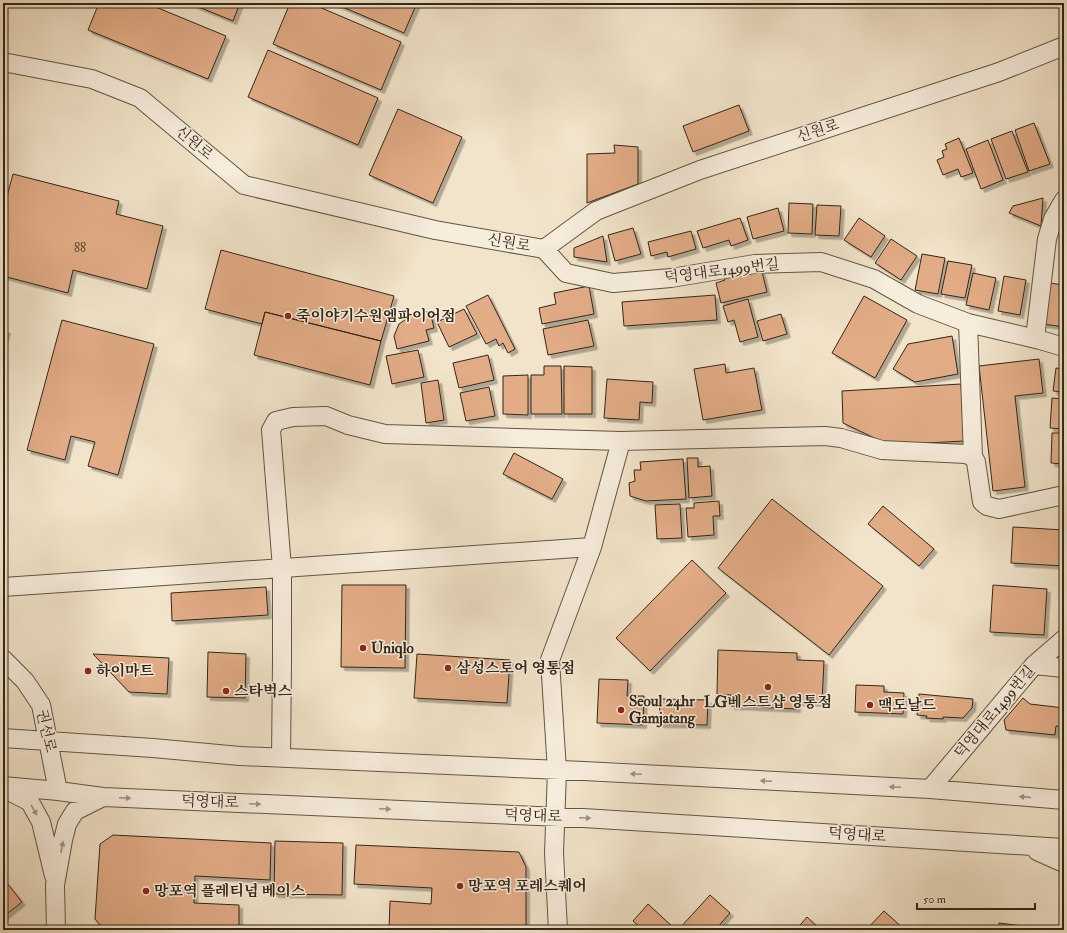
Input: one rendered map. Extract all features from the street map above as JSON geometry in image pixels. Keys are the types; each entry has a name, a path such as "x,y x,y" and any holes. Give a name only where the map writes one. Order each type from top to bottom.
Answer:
{"street":[{"name":"신원로","path":"3,62 92,79 140,98 244,184 435,230 544,249 596,211 700,170 999,72 1064,46"},
{"path":"1035,338 1047,239 1053,219 1064,200"},
{"name":"덕영대로1499번길","path":"544,249 566,273 613,283 671,278 755,264 821,262 874,279 918,304 968,322 1035,338 1064,347"},
{"path":"968,322 973,457 976,462 982,502 987,506 999,509 1064,495"},
{"path":"281,758 282,568 271,430 276,422 293,417 326,416 348,425 385,434 620,441 825,436 841,438 882,450 966,454 973,457"},
{"path":"558,930 554,853 557,771 550,660 592,546 620,441"},
{"path":"3,587 592,546"},
{"name":"덕영대로1499번길","path":"930,789 1034,665 1064,639"},
{"name":"권선로","path":"3,659 25,681 41,705 58,791"},
{"path":"1034,665 1064,668"},
{"path":"3,738 153,748 240,756 930,789 1064,800"},
{"path":"3,787 30,802 41,822 56,885"},
{"name":"덕영대로","path":"3,787 58,791 103,797 556,817 1064,848"},
{"path":"56,930 56,885 67,824 76,811 103,797"},
{"path":"1027,846 1064,863"}],"building":[{"path":"99,3 146,3 226,36 208,79 88,30"},
{"path":"189,3 240,3 233,21"},
{"path":"290,3 310,3 401,42 381,90 273,44"},
{"path":"333,3 417,3 404,33"},
{"path":"268,50 378,98 358,145 248,97"},
{"path":"739,105 749,131 693,152 683,126"},
{"path":"398,109 462,137 433,203 369,175"},
{"path":"1034,123 1050,164 1029,171 1015,130"},
{"path":"1012,131 1028,172 1006,179 991,139"},
{"path":"959,138 973,173 961,177 958,169 943,175 937,160 944,157 942,151 947,149 945,144"},
{"path":"988,140 1003,180 981,189 966,149"},
{"path":"614,145 638,147 638,184 587,203 587,154 615,153"},
{"path":"13,174 119,201 116,214 163,226 147,289 73,270 68,293 3,276 3,211"},
{"path":"1043,198 1041,226 1009,213 1013,206"},
{"path":"789,203 813,204 812,234 788,233"},
{"path":"817,205 841,206 839,236 815,235"},
{"path":"778,208 784,231 753,239 747,217"},
{"path":"740,218 748,240 731,246 729,240 703,248 697,231"},
{"path":"859,218 885,236 871,257 844,240"},
{"path":"633,228 641,254 615,261 608,235"},
{"path":"691,231 696,249 668,257 667,252 651,256 648,242"},
{"path":"603,236 607,262 574,257 574,248"},
{"path":"891,239 917,256 901,280 875,263"},
{"path":"221,250 394,296 381,341 265,312 262,324 205,309"},
{"path":"922,254 945,258 938,294 915,290"},
{"path":"948,261 972,265 965,298 941,294"},
{"path":"761,268 767,292 721,303 716,283 725,280 724,277"},
{"path":"973,273 996,278 989,310 966,305"},
{"path":"1004,276 1026,280 1020,315 998,311"},
{"path":"1049,283 1064,285 1064,327 1043,324"},
{"path":"589,286 594,314 542,324 539,308 556,304 554,293"},
{"path":"488,295 515,349 508,353 503,343 499,346 496,339 486,344 466,306"},
{"path":"715,295 717,320 624,326 622,302"},
{"path":"864,296 907,320 875,378 832,353"},
{"path":"748,299 758,337 740,342 734,320 728,322 723,306"},
{"path":"464,309 477,334 449,347 437,322"},
{"path":"430,311 434,328 426,330 429,341 397,349 394,336 399,324 406,319 406,317"},
{"path":"265,312 381,341 370,385 254,355"},
{"path":"781,314 787,334 763,341 757,321"},
{"path":"62,320 154,344 118,475 88,466 95,442 71,436 65,460 27,450"},
{"path":"588,320 594,346 548,355 543,329"},
{"path":"3,329 7,330 3,344"},
{"path":"952,336 958,374 915,382 893,369 908,344"},
{"path":"418,350 424,377 392,384 386,356"},
{"path":"488,355 494,380 459,388 453,363"},
{"path":"1039,359 1043,393 1015,396 1025,487 993,491 979,366"},
{"path":"725,364 726,373 754,368 762,410 703,420 694,369"},
{"path":"544,366 561,366 562,414 531,414 531,375 544,375"},
{"path":"564,366 592,367 592,414 564,414"},
{"path":"1056,368 1064,369 1064,392 1053,391"},
{"path":"528,375 528,415 503,414 503,376"},
{"path":"607,379 653,382 652,403 640,402 639,420 604,418"},
{"path":"438,380 444,420 426,423 421,383"},
{"path":"961,384 964,441 889,445 843,423 842,391"},
{"path":"489,387 495,416 466,421 460,393"},
{"path":"1052,398 1064,399 1064,429 1050,428"},
{"path":"1052,433 1064,433 1064,464 1051,463"},
{"path":"514,453 563,479 552,499 503,474"},
{"path":"687,458 698,458 698,467 710,466 712,496 689,498"},
{"path":"683,459 686,499 646,501 630,496 629,483 635,481 634,470 641,470 640,462"},
{"path":"772,499 883,586 829,655 718,568"},
{"path":"719,501 720,516 713,516 714,535 688,537 686,508 694,508 694,503"},
{"path":"680,504 682,538 657,539 655,505"},
{"path":"883,506 934,549 919,566 868,524"},
{"path":"1013,527 1064,530 1064,566 1011,563"},
{"path":"692,560 726,593 650,671 616,638"},
{"path":"342,585 406,585 405,668 341,667"},
{"path":"993,585 1047,589 1044,635 990,632"},
{"path":"266,587 268,615 172,621 171,593"},
{"path":"718,650 797,653 797,660 824,661 822,703 797,702 797,709 731,706 731,695 717,694"},
{"path":"208,652 246,654 245,698 207,697"},
{"path":"93,654 169,658 167,694 129,692"},
{"path":"417,654 510,660 507,703 414,698"},
{"name":"Seoul 24hr Gamjatang","path":"599,679 628,680 627,696 644,696 643,725 597,723"},
{"path":"856,685 884,686 884,692 904,693 903,714 855,712"},
{"path":"919,694 973,699 972,708 963,718 926,718 927,716 917,715"},
{"path":"1023,698 1030,704 1064,708 1064,727 1056,726 1055,735 1006,730 1004,720"},
{"path":"660,699 708,700 707,725 659,724"},
{"name":"망포역 플레티넘 베이스","path":"113,835 271,843 270,880 195,876 194,903 239,905 239,930 103,929 95,919 100,844"},
{"path":"275,841 343,843 342,895 274,894"},
{"name":"망포역 포레스퀘어","path":"356,845 519,852 526,867 526,926 521,930 389,930 390,901 431,904 432,888 354,884"},
{"path":"7,883 22,902 3,917 3,887"},
{"path":"710,895 730,913 715,930 678,930"},
{"path":"648,904 676,930 643,930 633,921"},
{"path":"884,911 905,930 866,930"},
{"path":"807,917 821,930 796,930"},
{"path":"999,923 1056,930 998,930"}],"place":[{"name":"죽이야기수원엠파이어점","path":"288,316"},
{"name":"Uniqlo","path":"363,648"},
{"name":"삼성스토어 영통점","path":"448,668"},
{"name":"하이마트","path":"88,671"},
{"name":"LG베스트샵 영통점","path":"768,687"},
{"name":"스타벅스","path":"226,691"},
{"name":"맥도날드","path":"870,705"},
{"name":"Seoul 24hr Gamjatang","path":"621,710"},
{"name":"망포역 포레스퀘어","path":"460,886"},
{"name":"망포역 플레티넘 베이스","path":"146,891"}]}
